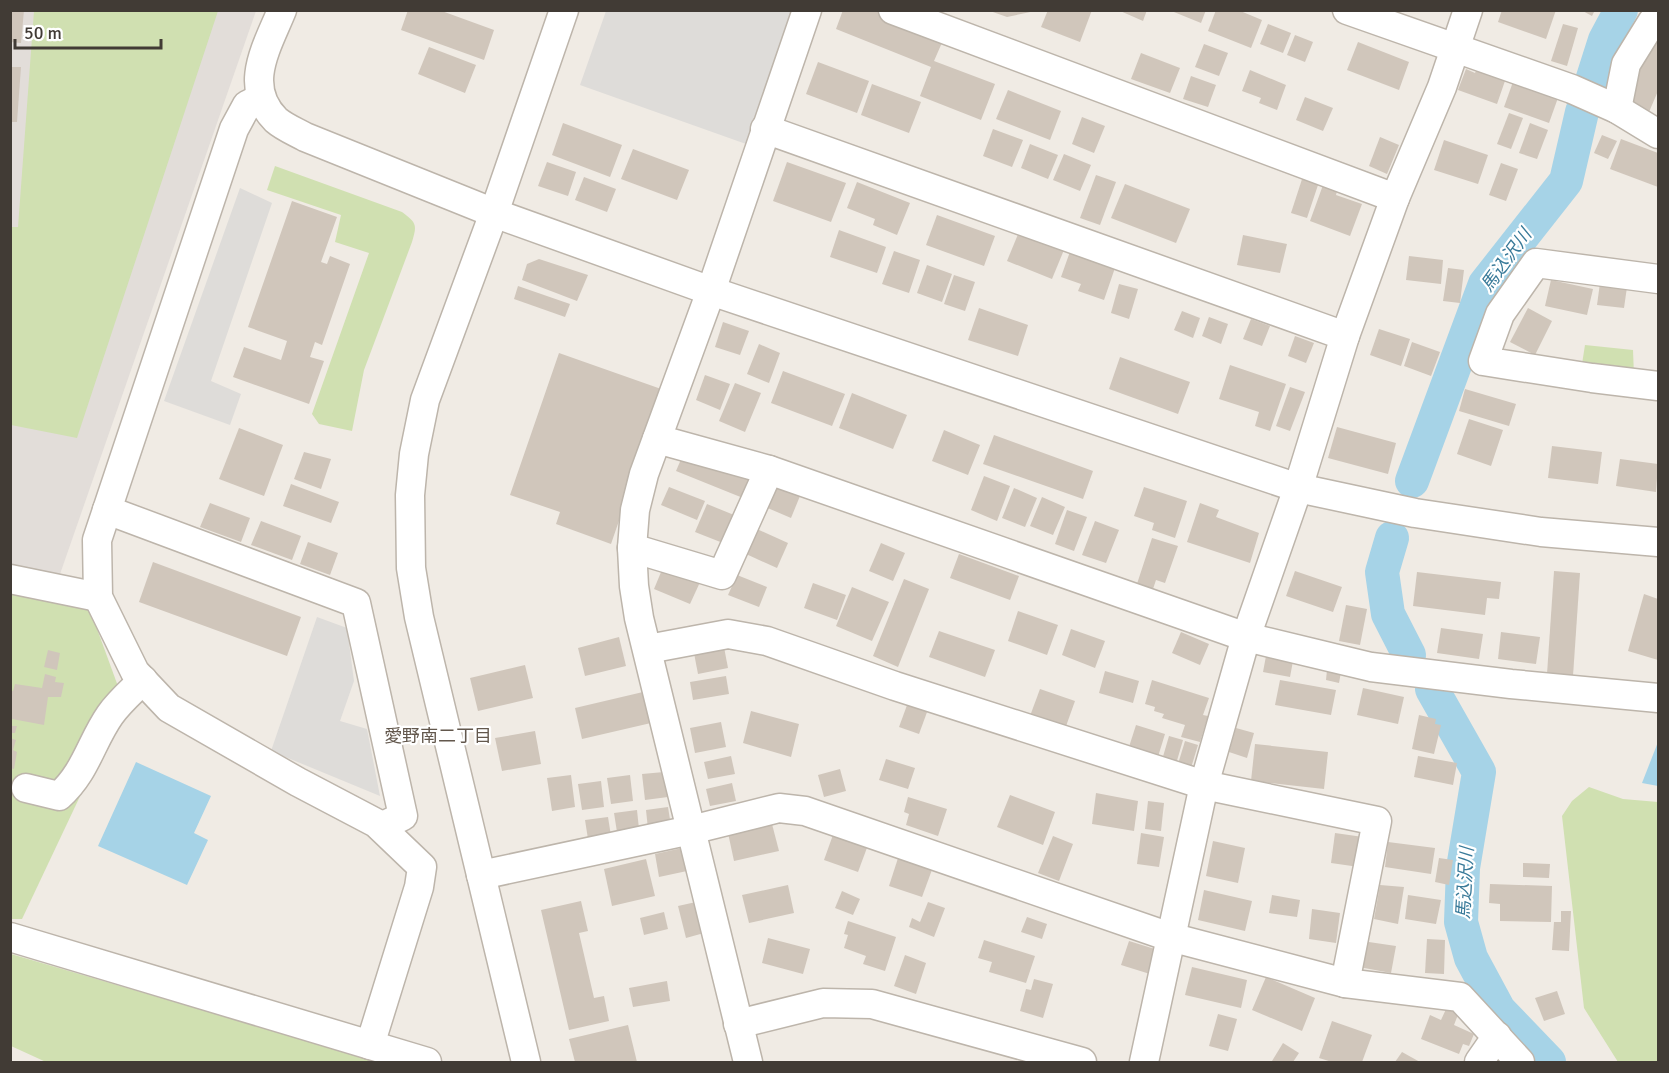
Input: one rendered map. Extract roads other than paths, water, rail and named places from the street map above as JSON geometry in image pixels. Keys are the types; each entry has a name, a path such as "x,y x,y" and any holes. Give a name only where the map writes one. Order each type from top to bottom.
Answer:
{"street":[{"path":"282,10 261,65 258,81 261,98 277,120 305,137 494,213 711,291 1298,488 1384,508 1541,532 1659,542"},
{"path":"526,1062 419,617 411,568 410,495 414,454 425,400 494,213 564,10"},
{"path":"748,1062 639,618 632,548 635,510 644,474 711,291 807,10"},
{"path":"893,10 1395,198"},
{"path":"1347,10 1572,89 1617,109 1659,134"},
{"path":"1144,1062 1204,785 1246,637 1298,488 1345,336 1395,198 1442,87 1468,10"},
{"path":"1617,109 1626,64 1652,22 1659,25"},
{"path":"261,98 247,105 234,129 97,540 98,597 135,672 169,708 298,782 376,823 422,867 419,887 370,1045"},
{"path":"765,129 1345,336"},
{"path":"1659,279 1536,263 1500,314 1483,361 1659,386"},
{"path":"657,439 769,470 1246,637 1371,667 1511,684 1659,698"},
{"path":"632,548 722,575 769,470"},
{"path":"107,510 356,603 403,816 381,827"},
{"path":"10,579 98,597"},
{"path":"648,649 728,634 767,641 895,686 1204,785 1377,821 1345,983"},
{"path":"26,788 59,796 70,787 110,715 143,680"},
{"path":"481,875 691,830 779,808 805,811 1170,937 1345,983 1460,997 1520,1062"},
{"path":"10,937 427,1062"},
{"path":"738,1024 823,1003 872,1004 1082,1062"},
{"path":"1479,1062 1497,1036"}],"water":[{"path":"1658,742 1658,786 1642,783"},
{"path":"136,762 211,796 194,833 208,840 187,885 98,846"}],"waterway":[{"name":"馬込沢川","path":"1591,84 1605,40 1621,10"},
{"name":"馬込沢川","path":"1412,481 1485,284 1566,181 1582,112"},
{"name":"馬込沢川","path":"1392,538 1382,572 1388,614 1409,655"},
{"name":"馬込沢川","path":"1432,689 1479,772 1463,868 1461,922 1471,958 1499,1010 1549,1062"}],"district":[{"name":"愛野南二丁目","path":"438,736"}]}
